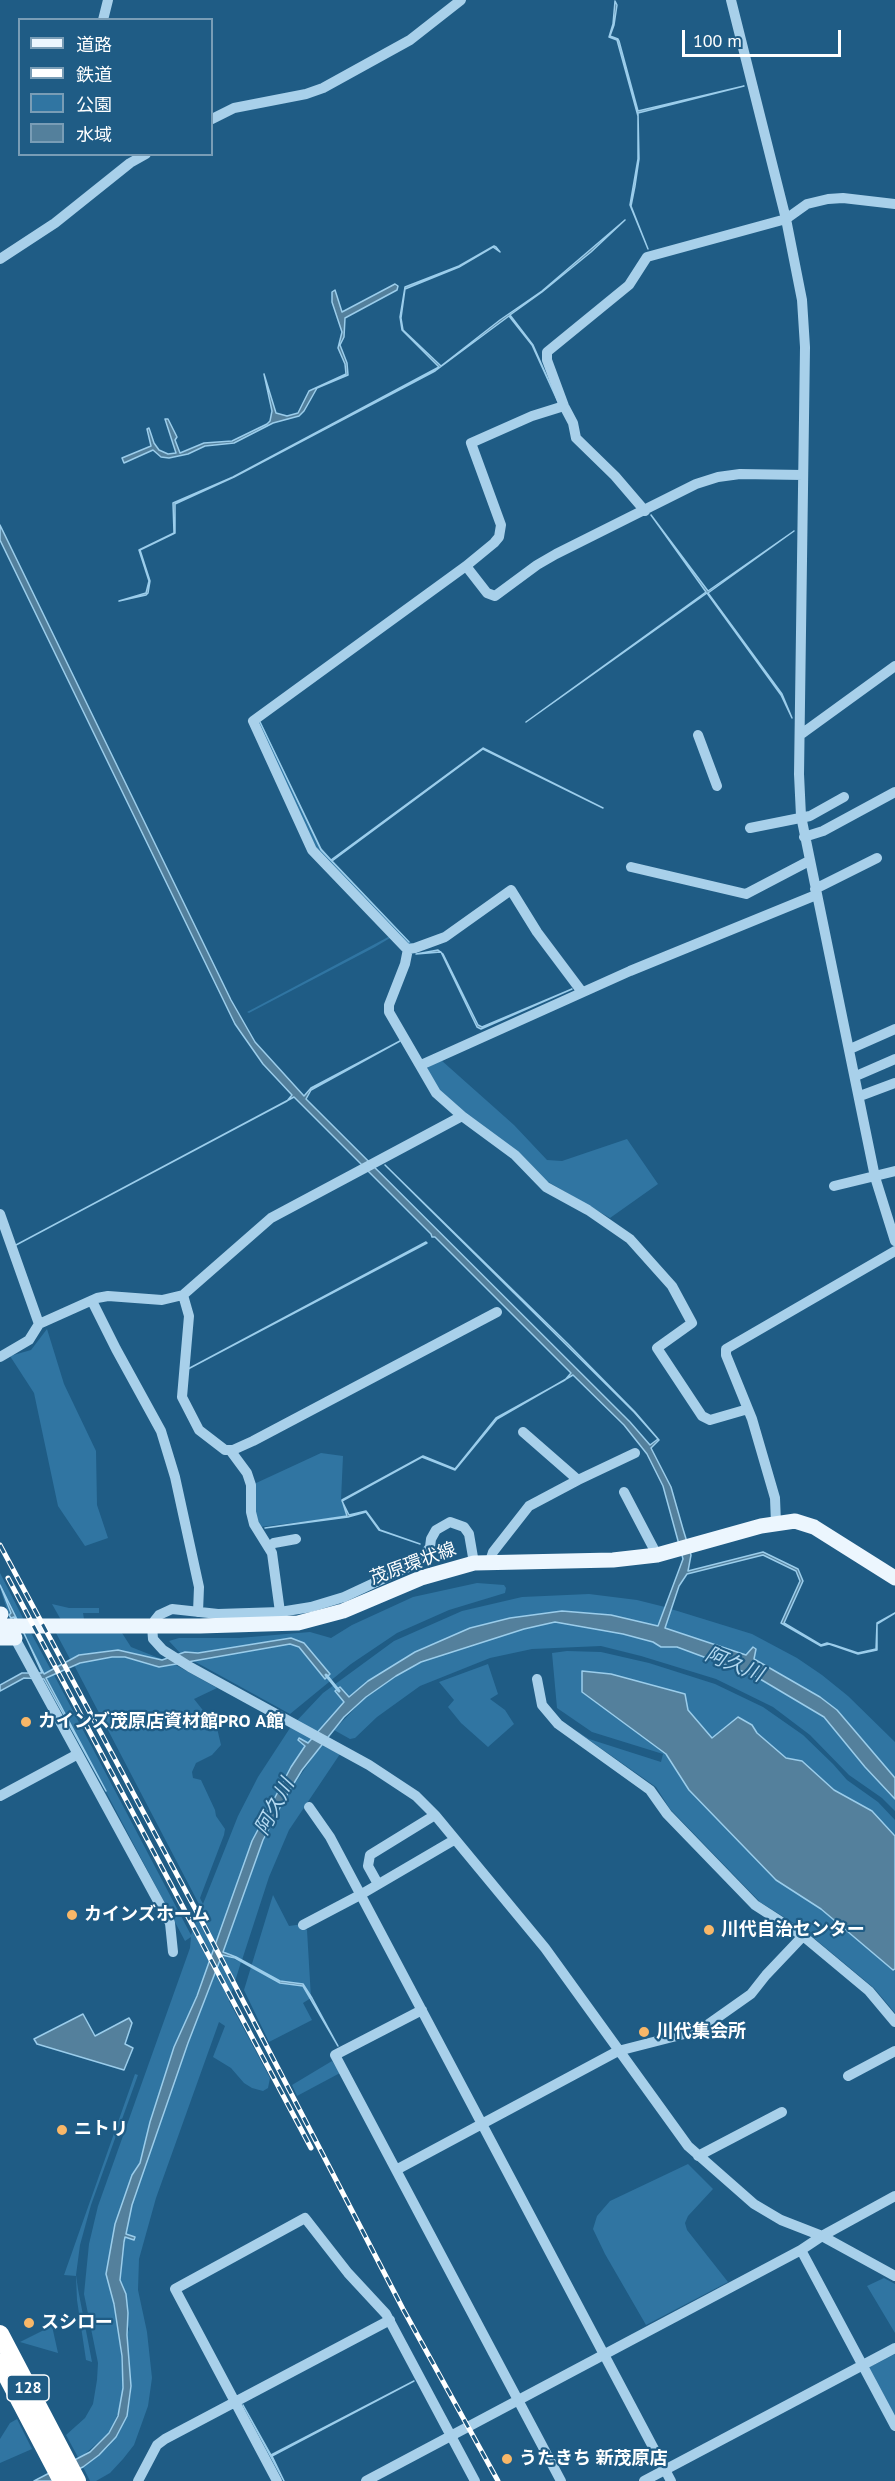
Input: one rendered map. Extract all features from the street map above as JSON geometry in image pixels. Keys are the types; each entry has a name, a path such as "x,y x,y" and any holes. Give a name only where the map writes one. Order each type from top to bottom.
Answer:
{"highway":[{"name":"128","path":"0,2334 51,2445 62,2481"},
{"name":"128","path":"0,2363 51,2445 77,2481"}],"main road":[{"name":"茂原環状線","path":"0,1616 199,1619 276,1625 321,1618 344,1611 421,1578 474,1563 613,1560 657,1555 776,1523 795,1521 814,1527 895,1578"}],"street":[{"path":"104,18 108,0"},
{"path":"213,118 234,108 306,94 323,88 410,40 461,0"},
{"path":"731,0 786,219 802,300 804,334 801,816 875,1177 895,1241"},
{"path":"0,259 55,223 129,159"},
{"path":"645,511 615,476 577,441 573,423 564,406 546,355 629,285 647,257 786,219 807,204 828,199 843,198 895,204"},
{"path":"408,949 312,850 253,721 466,566 494,543 501,530 471,443 532,416 564,406"},
{"path":"466,566 487,593 495,596 556,554 622,519 645,511 677,492 718,477 740,474 803,475"},
{"path":"800,735 895,666"},
{"path":"698,735 717,786"},
{"path":"805,839 895,792"},
{"path":"750,828 810,816 844,797"},
{"path":"421,1065 582,992 816,892 877,858"},
{"path":"631,867 746,894 809,859"},
{"path":"408,949 445,937 511,890 537,932 582,992"},
{"path":"408,949 405,964 388,1008 440,1099 515,1155 546,1187 588,1210 630,1239 672,1286 692,1323 657,1348 702,1416 710,1420 748,1409"},
{"path":"850,1049 895,1029"},
{"path":"856,1076 895,1059"},
{"path":"860,1096 895,1083"},
{"path":"0,1357 29,1340 39,1324 92,1301 108,1296 162,1300 183,1294 271,1218 462,1116"},
{"path":"834,1186 895,1171"},
{"path":"0,1214 39,1324"},
{"path":"776,1523 776,1497 748,1409 726,1355 726,1349 895,1251"},
{"path":"183,1294 189,1316 182,1396 199,1430 225,1450 253,1441 497,1312"},
{"path":"92,1301 161,1431 175,1477 199,1587 199,1619"},
{"path":"523,1432 578,1480"},
{"path":"230,1450 247,1473 251,1485 251,1512 254,1524 269,1547 280,1612"},
{"path":"490,1561 493,1552 529,1506 635,1453"},
{"path":"624,1492 657,1555"},
{"path":"474,1563 469,1534 464,1527 450,1522 436,1530 426,1554 411,1567 328,1603 280,1612 199,1619 172,1609 159,1615 152,1632 157,1645 189,1667 344,1751 416,1796 435,1815 545,1948 677,2133 698,2156 754,2204 781,2220 822,2236 895,2276"},
{"path":"269,1547 274,1543 296,1539"},
{"path":"0,1616 7,1638 78,1754 170,1923 173,1952"},
{"path":"537,1679 542,1705 558,1724 650,1790 667,1814 755,1905 803,1936 869,1991 895,2022"},
{"path":"0,1796 78,1754"},
{"path":"309,1807 320,1820 671,2481"},
{"path":"378,1884 368,1866 370,1855 435,1815"},
{"path":"303,1925 360,1895 454,1839"},
{"path":"396,2169 618,2051 700,2030 751,1994 803,1936"},
{"path":"422,2010 335,2055 561,2481"},
{"path":"848,2076 895,2051"},
{"path":"698,2156 782,2112"},
{"path":"366,2481 801,2250 895,2196"},
{"path":"277,2481 175,2289 305,2218 334,2257 384,2310 475,2481"},
{"path":"801,2250 895,2426"},
{"path":"138,2481 160,2442 390,2320"},
{"path":"644,2481 895,2348"}],"green space":[{"path":"260,720 321,850 413,945 409,945 317,852 258,721"},
{"path":"390,936 375,947 247,1012"},
{"path":"441,1060 514,1125 547,1160 562,1161 627,1139 658,1184 610,1218 533,1173 435,1086 427,1070 428,1067"},
{"path":"47,1329 64,1384 96,1451 97,1505 108,1538 85,1546 58,1506 34,1393 10,1356 31,1350"},
{"path":"321,1453 343,1456 341,1500 348,1516 260,1527 255,1518 254,1484"},
{"path":"0,1573 24,1620 10,1619 0,1588 11,1618 14,1616 0,1585"},
{"path":"477,1583 504,1585 505,1593 449,1610 397,1633 351,1664 290,1714 181,1654 169,1641 179,1638 239,1638 310,1632 331,1638 352,1625 413,1597"},
{"path":"589,1594 637,1600 665,1607 658,1627 611,1615 562,1611 510,1618 470,1628 415,1652 368,1681 349,1697 340,1687 344,1702 308,1743 298,1738 306,1745 291,1767 252,1841 197,1996 174,2047 150,2122 140,2163 132,2175 115,2224 114,2304 120,2340 123,2388 120,2409 109,2433 79,2459 66,2435 85,2418 93,2404 98,2363 84,2294 89,2244 98,2206 190,1948 191,1937 185,1941 46,1679 54,1675 191,1935 201,1908 74,1665 112,1656 125,1657 153,1666 174,1664 217,1688 194,1699 217,1728 221,1745 212,1755 196,1763 192,1772 193,1778 201,1780 216,1816 225,1829 200,1898 203,1904 238,1816 258,1777 290,1728 323,1693 394,1641 462,1611 522,1597"},
{"path":"52,1604 69,1608 99,1608 99,1613 83,1613 84,1619 61,1620"},
{"path":"671,1609 752,1634 797,1658 822,1675 848,1696 895,1742 895,1778 837,1710 820,1697 746,1655 665,1628"},
{"path":"555,1622 623,1634 653,1642 661,1647 677,1647 755,1676 824,1717 895,1799 895,1811 882,1798 849,1775 810,1735 773,1707 716,1679 601,1646 532,1649 490,1658 420,1686 377,1717 355,1738 350,1739 334,1730 366,1697 421,1662 524,1629"},
{"path":"25,1633 31,1633 51,1670 44,1674"},
{"path":"56,1633 122,1633 131,1647 164,1660 115,1650 79,1655 70,1659"},
{"path":"601,1652 649,1663 715,1684 763,1707 803,1735 847,1780 878,1802 895,1820 895,2013 874,1988 803,1929 760,1902 670,1809 656,1787 572,1728 589,1739 661,1762 663,1754 592,1732 557,1708 552,1653"},
{"path":"488,1664 498,1694 490,1699 505,1710 514,1724 488,1747 461,1723 448,1707 454,1700 439,1682"},
{"path":"321,1745 340,1754 289,1830 269,1877 242,1960 223,1952 263,1840 285,1798"},
{"path":"273,1895 289,1926 303,1924 307,1930 311,1998 303,2003 312,2020 269,2042 244,1990"},
{"path":"222,1954 241,1962 229,2001 270,2078 268,2088 263,2091 252,2088 244,2083 231,2068 213,2057 225,2026 219,2022 156,2198 139,2259 138,2290 147,2332 152,2378 148,2406 134,2445 110,2473 96,2481 90,2481 83,2467 108,2447 119,2432 127,2416 131,2392 127,2335 128,2313 126,2294 120,2280 125,2237 135,2239 125,2234 132,2205 188,2043"},
{"path":"332,2061 340,2073 297,2096 292,2085"},
{"path":"135,2074 138,2075 91,2205 80,2245 76,2275 92,2362 86,2360 77,2300 76,2276 64,2275"},
{"path":"688,2164 713,2189 688,2216 685,2223 687,2230 728,2282 646,2325 593,2229 597,2216 610,2201"},
{"path":"884,2278 895,2284 895,2333 867,2286"},
{"path":"52,2326 58,2353 20,2342"},
{"path":"895,2354 895,2419 868,2368"},
{"path":"17,2419 32,2449 0,2463 0,2439 10,2423"}],"water":[{"path":"615,1 617,5 614,25 610,36 619,41 638,111 744,86 638,113 639,159 631,206 648,249 630,205 638,159 638,116 617,40 609,37 613,24"},
{"path":"625,220 591,252 542,292 510,315 533,345 559,404 532,345 509,316 435,371 234,477 175,504 175,533 140,550 150,581 148,593 119,601 146,593 149,581 139,550 174,533 173,503 233,477 439,367 402,330 400,317 405,287 459,266 494,246 500,252 493,247 459,267 405,289 401,318 403,330 441,366 542,291"},
{"path":"395,284 398,286 397,290 345,318 344,337 340,345 347,363 348,375 317,388 299,416 273,423 234,443 205,446 188,454 169,458 161,457 153,450 124,463 122,458 151,446 147,429 149,428 159,450 168,454 176,453 165,419 168,419 177,437 175,440 180,453 204,443 232,441 267,424 272,411 264,374 276,413 287,416 298,413 309,391 346,374 345,364 338,348 342,332 332,302 332,292 335,290 342,312"},
{"path":"651,515 708,591 794,531 708,593 782,694 792,718 781,695 707,593 526,722 706,592"},
{"name":"阿久川","path":"0,525 231,1000 255,1042 304,1096 311,1088 400,1041 311,1090 306,1099 630,1422 650,1445 658,1439 634,1412 385,1165 568,1344 635,1412 659,1440 651,1448 671,1487 691,1555 688,1571 763,1552 798,1569 803,1581 784,1623 821,1645 827,1643 858,1653 876,1649 877,1623 895,1613 877,1624 877,1650 858,1654 829,1644 821,1646 781,1623 800,1581 796,1571 763,1555 687,1574 679,1586 665,1628 746,1655 753,1647 756,1649 754,1659 820,1697 837,1710 895,1778 895,1799 824,1717 755,1676 677,1647 661,1647 653,1642 623,1634 555,1622 524,1629 421,1662 366,1697 344,1717 302,1770 263,1840 223,1952 236,1957 280,1981 303,1984 338,2046 303,1986 280,1983 235,1958 222,1955 188,2043 132,2205 126,2234 135,2237 134,2240 125,2237 120,2280 126,2294 128,2313 127,2335 131,2386 127,2416 116,2437 99,2455 83,2467 52,2481 34,2481 90,2452 109,2433 118,2416 123,2388 122,2356 114,2304 106,2274 115,2224 132,2175 140,2163 150,2122 174,2047 197,1996 252,1841 291,1767 305,1746 298,1740 299,1738 308,1743 344,1702 335,1691 340,1687 349,1697 368,1681 415,1652 470,1628 510,1618 562,1611 611,1615 658,1626 683,1559 663,1486 647,1454 624,1425 573,1375 566,1379 571,1373 294,1097 287,1101 292,1095 263,1064 235,1024 0,540"},
{"path":"260,722 321,849 331,860 483,748 603,808 483,749 332,861 409,942 321,850"},
{"path":"438,950 441,952 416,954"},
{"path":"441,953 478,1025 482,1027 572,989 481,1029 477,1027"},
{"path":"426,1242 427,1243 188,1369"},
{"path":"552,1387 497,1419 455,1470 422,1457 342,1501 423,1456 455,1469 496,1418"},
{"path":"343,1503 349,1515 366,1511 380,1530 420,1544 379,1530 366,1512 348,1517 265,1528 347,1516"},
{"path":"0,1585 23,1631 14,1617 11,1618 9,1615 11,1613"},
{"path":"291,1638 304,1643 330,1674 325,1679 299,1647 290,1644 159,1667 125,1657 112,1657 80,1663 46,1678 106,1791 44,1679 24,1678 0,1691 0,1685 22,1673 42,1673 27,1639 44,1674 79,1655 118,1650 162,1660 185,1652 198,1653"},
{"path":"582,1671 611,1674 685,1694 688,1710 712,1738 738,1717 752,1725 757,1733 786,1758 802,1761 834,1790 872,1811 895,1836 895,1969 893,1970 821,1909 776,1880 689,1790 666,1754 582,1692"},
{"path":"83,2014 95,2036 129,2018 132,2023 125,2044 133,2048 124,2070 37,2044 34,2039"},
{"path":"414,2381 272,2456 284,2481 243,2405 271,2455"}],"waterway":[{"path":"326,1675 339,1691"}],"railway":[{"path":"0,1545 198,1914 403,2309 498,2481"},
{"path":"8,1578 311,2148"}],"place":[{"name":"カインズ茂原店資材館PRO A館","path":"26,1722"},
{"name":"カインズホーム","path":"72,1915"},
{"name":"川代自治センター","path":"709,1930"},
{"name":"川代集会所","path":"644,2032"},
{"name":"ニトリ","path":"62,2130"},
{"name":"スシロー","path":"29,2323"},
{"name":"うたきち 新茂原店","path":"507,2459"}]}
